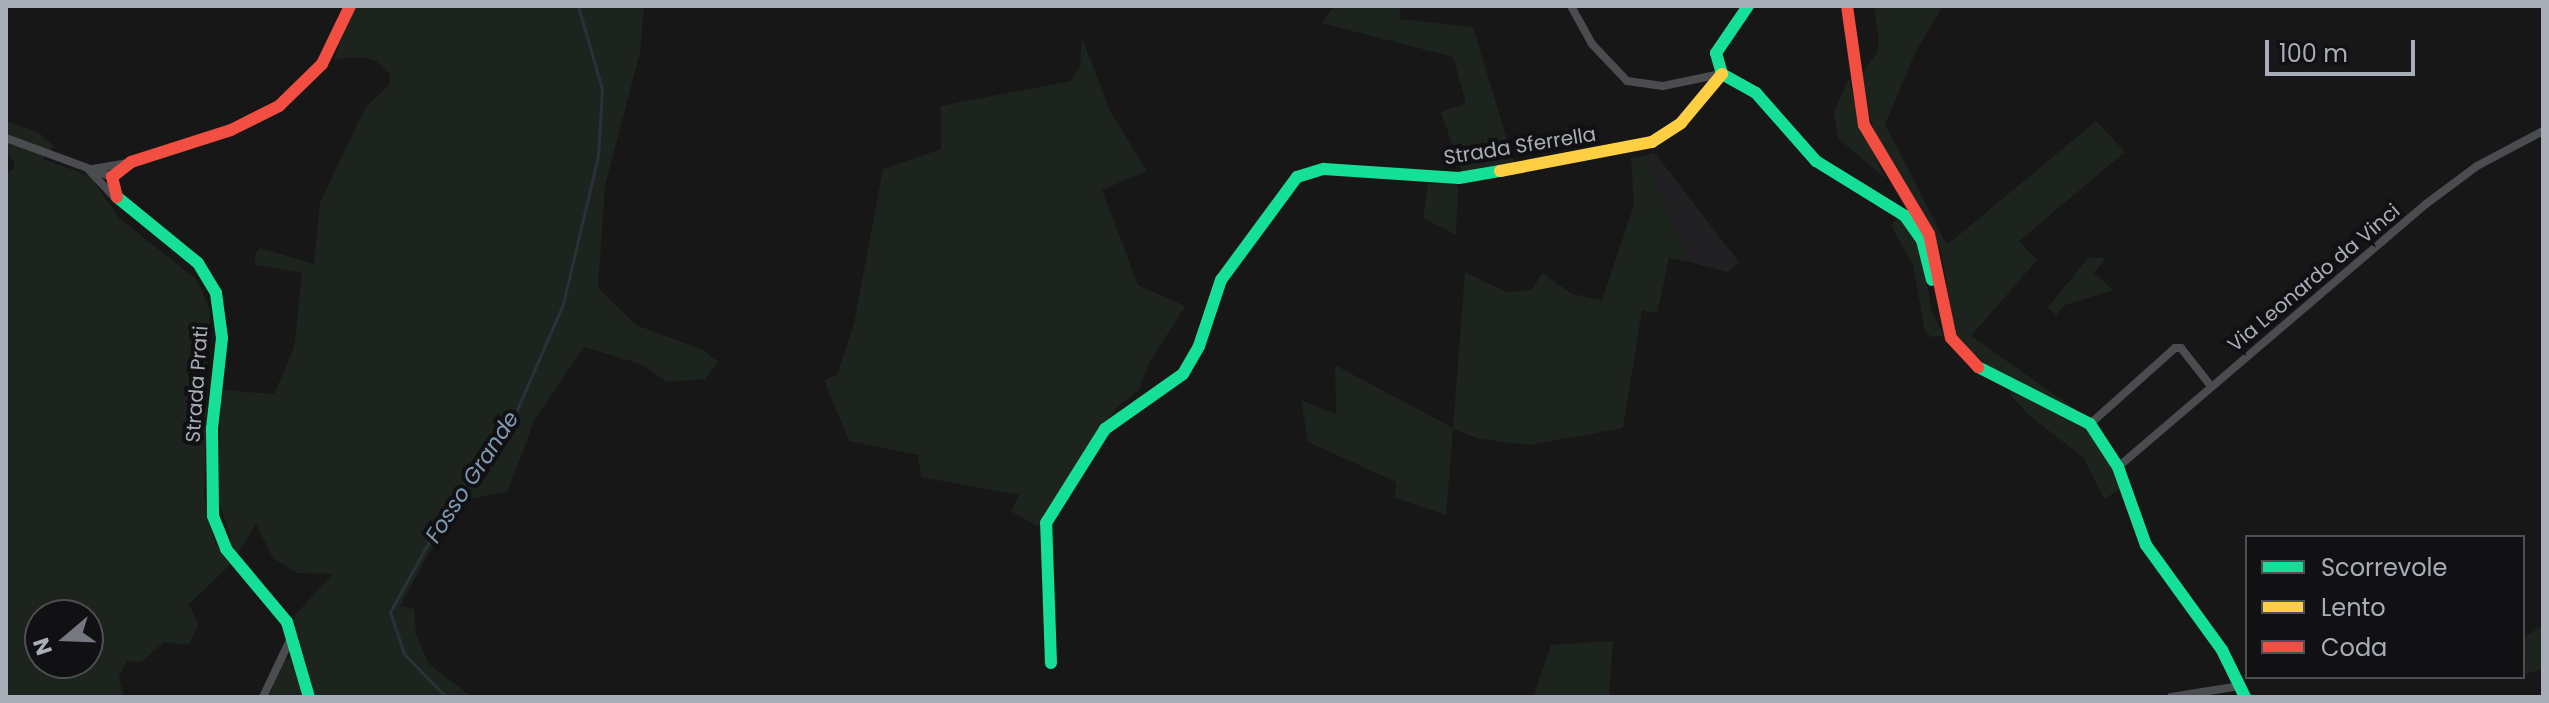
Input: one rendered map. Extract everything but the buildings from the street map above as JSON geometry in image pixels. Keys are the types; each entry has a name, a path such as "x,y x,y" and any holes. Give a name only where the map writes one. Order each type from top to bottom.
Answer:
{"street":[{"path":"88,169 131,162 231,130 279,106 322,64 350,6"},
{"path":"1571,6 1592,44 1627,81 1663,86 1722,74 1756,93 1797,144 1905,216 1922,240 1937,311 1957,349 1986,375 2055,403 2090,424 2118,467 2146,545 2243,691 2171,697"},
{"path":"1722,74 1716,53 1748,6"},
{"path":"1847,6 1864,125 1929,234 1945,323"},
{"name":"Strada Sferrella","path":"1051,663 1046,523 1105,429 1183,374 1199,346 1221,280 1297,177 1324,169 1459,178 1622,150 1652,142 1681,123 1722,74"},
{"name":"Via Leonardo da Vinci","path":"2118,467 2426,204 2477,166 2543,131"},
{"path":"6,138 112,177"},
{"path":"112,177 131,162"},
{"path":"88,169 115,198"},
{"path":"112,177 115,198"},
{"name":"Strada Prati","path":"115,198 198,263 216,293 222,338 212,429 213,516 226,549 279,611 293,635 309,697"},
{"path":"2090,424 2175,348 2181,348 2211,386"},
{"path":"263,697 293,635"}],"shaded area":[{"path":"354,6 644,6 640,52 605,186 598,288 636,325 703,350 718,362 705,379 667,382 641,364 584,347 535,419 507,492 457,501 400,606 414,609 416,634 429,664 472,697 315,697 293,617 333,574 297,573 273,558 256,524 236,556 218,496 221,390 274,394 294,348 302,273 255,265 255,254 260,248 314,264 320,203 365,108 390,84 390,74 377,61 363,57 334,59"},
{"path":"1335,6 1401,6 1399,19 1473,27 1514,163 1462,173 1441,112 1466,103 1453,57 1322,23"},
{"path":"1874,6 1943,6 1915,53 1885,124 1947,245 2096,121 2125,152 2019,241 2037,260 1971,336 2085,416 2124,469 2119,490 2104,499 2083,457 2031,417 2011,396 2007,382 1961,343 1954,329 1941,251 1878,141 1864,104 1860,75 1876,55 1879,42"},
{"path":"1082,38 1111,113 1147,171 1102,190 1138,285 1185,306 1148,365 1139,390 1117,407 1038,527 1011,511 1019,495 921,477 918,455 849,441 824,380 837,375 854,324 883,169 941,149 941,106 1070,81 1080,67"},
{"path":"1849,78 1858,121 1885,178 1838,138 1834,112"},
{"path":"6,121 38,132 54,146 43,159 90,176 119,218 197,280 210,310 204,497 215,543 231,564 189,604 198,625 189,645 164,642 141,662 127,661 119,677 124,697 6,697 6,174 14,169 14,161 6,153"},
{"path":"1654,152 1739,262 1728,272 1689,262 1645,156"},
{"path":"1645,156 1689,262 1669,258 1657,313 1642,310 1623,428 1530,445 1480,439 1453,429 1446,515 1395,498 1396,482 1308,442 1301,400 1336,414 1335,365 1453,428 1465,272 1506,292 1532,290 1542,273 1572,294 1602,300 1634,205 1631,158"},
{"path":"1456,183 1456,235 1423,218 1428,184"},
{"path":"1899,216 1920,251 1932,311 1944,336 1932,337 1925,332 1913,264 1891,226"},
{"path":"2088,258 2106,258 2094,273 2113,290 2065,305 2056,315 2048,307"},
{"path":"2542,626 2543,669 2526,674 2525,662 2525,637"},
{"path":"1613,641 1609,697 1533,697 1551,645"},
{"path":"290,658 302,697 269,697 283,660"}],"waterway":[{"name":"Fosso Grande","path":"446,697 404,654 390,612 452,500 512,421 563,304 598,156 602,89 578,6"}],"traffic: fast":[{"path":"1748,6 1716,53 1722,74 1756,93 1816,161 1905,216 1922,240 1932,280"},
{"path":"1051,663 1046,523 1105,429 1183,374 1199,346 1221,280 1297,177 1324,169 1459,178 1500,171"},
{"path":"117,197 198,263 216,293 222,338 212,429 213,516 226,549 287,622 309,697"},
{"path":"1978,367 2090,424 2118,467 2146,545 2222,650 2245,697"}],"traffic: slow":[{"path":"1500,171 1652,142 1681,123 1722,74"}],"traffic: jam":[{"path":"117,197 112,177 131,162 231,130 279,106 322,64 350,6"},
{"path":"1847,6 1864,125 1929,234 1951,338 1978,367"}]}
